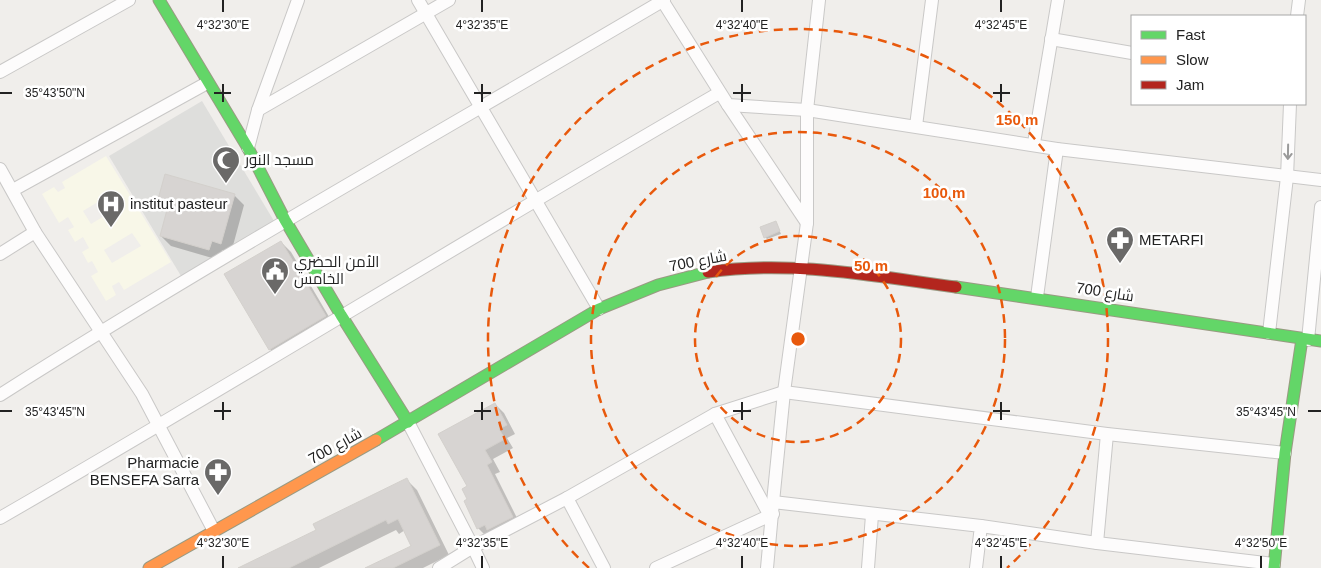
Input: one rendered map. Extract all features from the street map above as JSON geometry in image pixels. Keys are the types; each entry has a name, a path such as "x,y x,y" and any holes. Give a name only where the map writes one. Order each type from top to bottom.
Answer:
{"main road":[{"path":"159,0 207,83 248,148 285,220 408,422"},
{"name":"شارع 700","path":"149,568 408,422 599,309 658,285 709,272 753,267 802,267 1037,297 1269,332 1310,340"},
{"path":"1274,566 1285,453 1310,340"}],"street":[{"path":"0,72 129,0"},
{"path":"248,148 258,110 298,0"},
{"path":"418,0 599,309"},
{"path":"258,110 449,0"},
{"path":"0,395 101,331 285,220 663,0 720,93 807,223"},
{"path":"767,568 784,392 807,223 808,110 819,0"},
{"path":"916,126 932,0"},
{"path":"1034,144 1058,0"},
{"path":"1297,15 1299,0"},
{"path":"1051,39 1131,53"},
{"path":"13,190 207,83"},
{"path":"0,518 159,426 535,199 720,93"},
{"path":"728,105 808,110 1057,148 1321,180"},
{"path":"1269,332 1287,177 1290,105"},
{"path":"1037,297 1057,148"},
{"path":"0,169 35,232 142,394 214,530"},
{"path":"1310,340 1321,207"},
{"path":"0,254 35,232"},
{"path":"439,568 473,547 567,498 715,414 784,392 1107,434 1285,453"},
{"path":"715,414 772,511"},
{"path":"408,422 483,568"},
{"path":"1096,543 1107,434"},
{"path":"567,498 604,568"},
{"path":"656,568 772,511 872,515 982,526 1274,566"},
{"path":"868,568 872,515"},
{"path":"976,568 982,526"}],"shaded area":[{"name":"مسجد النور","path":"202,101 274,221 181,276 109,156"},
{"name":"institut pasteur","path":"106,156 171,262 124,290 119,282 112,286 116,295 106,301 91,276 98,272 92,261 88,263 82,252 89,248 83,237 75,242 68,230 74,227 68,217 59,223 42,194 54,187 58,192 65,188 62,182","holes":["111,194 119,207 91,224 83,211","132,233 141,246 112,263 104,250"]}],"building":[{"path":"165,174 235,194 221,244 212,241 209,250 160,236 168,206 157,203"},
{"path":"776,221 780,231 764,238 760,227"},
{"name":"الأمن الحضري الخامس","path":"281,241 326,316 269,350 224,274"},
{"path":"495,403 507,425 499,429 505,439 485,450 492,462 487,465 513,517 487,530 485,525 477,529 464,501 467,499 462,489 467,486 438,434"},
{"path":"407,478 440,545 393,568 365,568 411,546 398,519 388,524 386,520 289,568 238,568 316,530 313,524"}],"traffic: fast":[{"path":"159,0 248,148 285,220 341,315 408,422"},
{"path":"376,440 599,309 658,285 708,272"},
{"path":"956,287 1321,341"},
{"path":"1274,568 1285,453 1302,339"}],"traffic: slow":[{"path":"149,568 376,440"}],"traffic: jam":[{"path":"708,272 739,269 801,269 863,274 956,287"}],"place":[{"name":"مسجد النور","path":"226,184"},
{"name":"institut pasteur","path":"111,228"},
{"name":"METARFI","path":"1120,264"},
{"name":"الأمن الحضري الخامس","path":"275,295"},
{"name":"Pharmacie BENSEFA Sarra","path":"218,496"}]}
